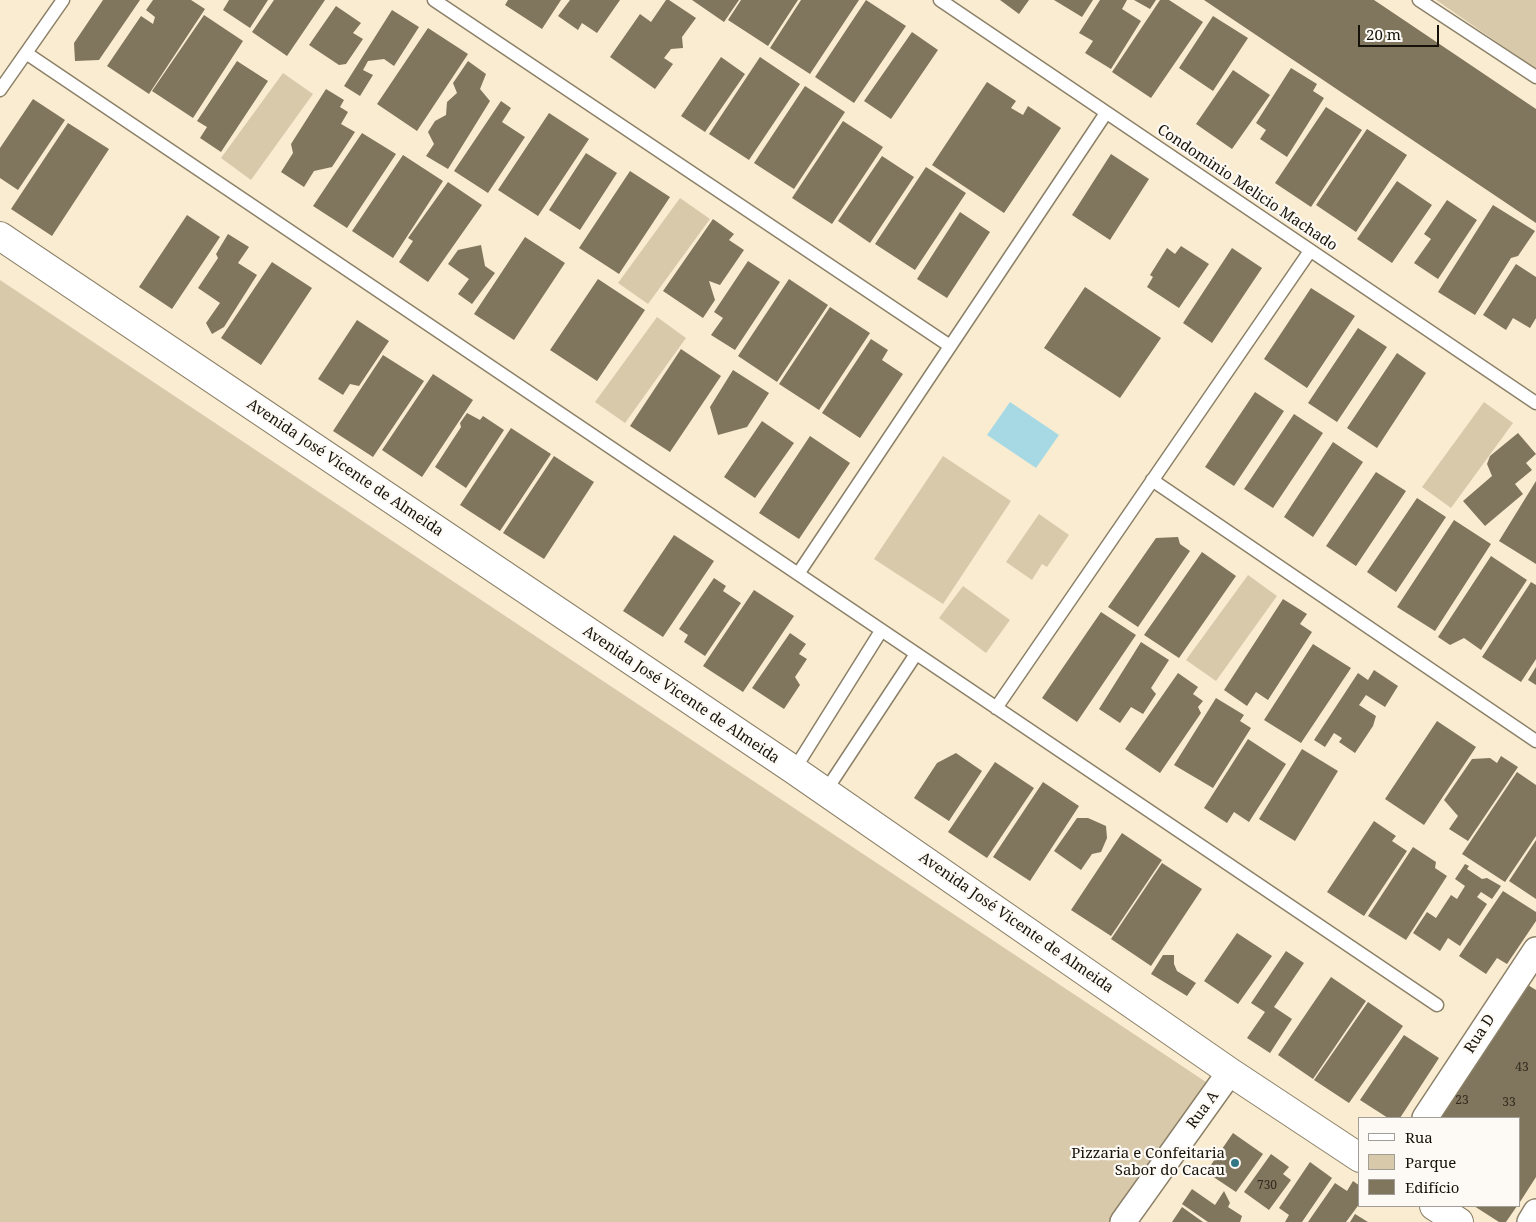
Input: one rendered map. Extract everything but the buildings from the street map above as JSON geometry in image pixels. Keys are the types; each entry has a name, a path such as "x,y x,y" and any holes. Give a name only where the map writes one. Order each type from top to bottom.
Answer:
{"street":[{"name":"Avenida José Vicente de Almeida","path":"0,236 794,770 1230,1072 1358,1157"},
{"name":"Rua D","path":"1426,1117 1533,960"},
{"name":"Rua A","path":"1123,1222 1230,1072"},
{"path":"1530,1222 1536,1212"}],"lane":[{"path":"0,90 63,0"},
{"path":"434,0 950,346"},
{"name":"Condominio Melicio Machado","path":"940,0 1536,403"},
{"path":"1419,0 1536,77"},
{"path":"26,53 1437,1005"},
{"path":"798,574 1106,113"},
{"path":"996,708 1310,250"},
{"path":"1152,480 1536,741"},
{"path":"794,770 881,631"},
{"path":"825,792 916,654"}],"green space":[{"path":"1436,0 1536,0 1536,69"},
{"path":"283,73 313,94 251,180 221,158"},
{"path":"680,198 710,219 648,304 618,283"},
{"path":"0,280 1209,1084 1115,1222 0,1222"},
{"path":"657,317 686,338 625,423 595,402"},
{"path":"1484,402 1513,423 1451,508 1422,487"},
{"path":"943,456 1011,501 943,604 874,559"},
{"path":"1039,514 1069,535 1047,567 1042,564 1032,580 1006,562"},
{"path":"1248,575 1277,596 1216,681 1186,660"},
{"path":"963,586 1010,620 986,653 939,618"}],"water":[{"path":"1010,402 1059,435 1036,468 987,435"}],"place":[{"name":"Pizzaria e Confeitaria Sabor do Cacau","path":"1235,1163"}]}
